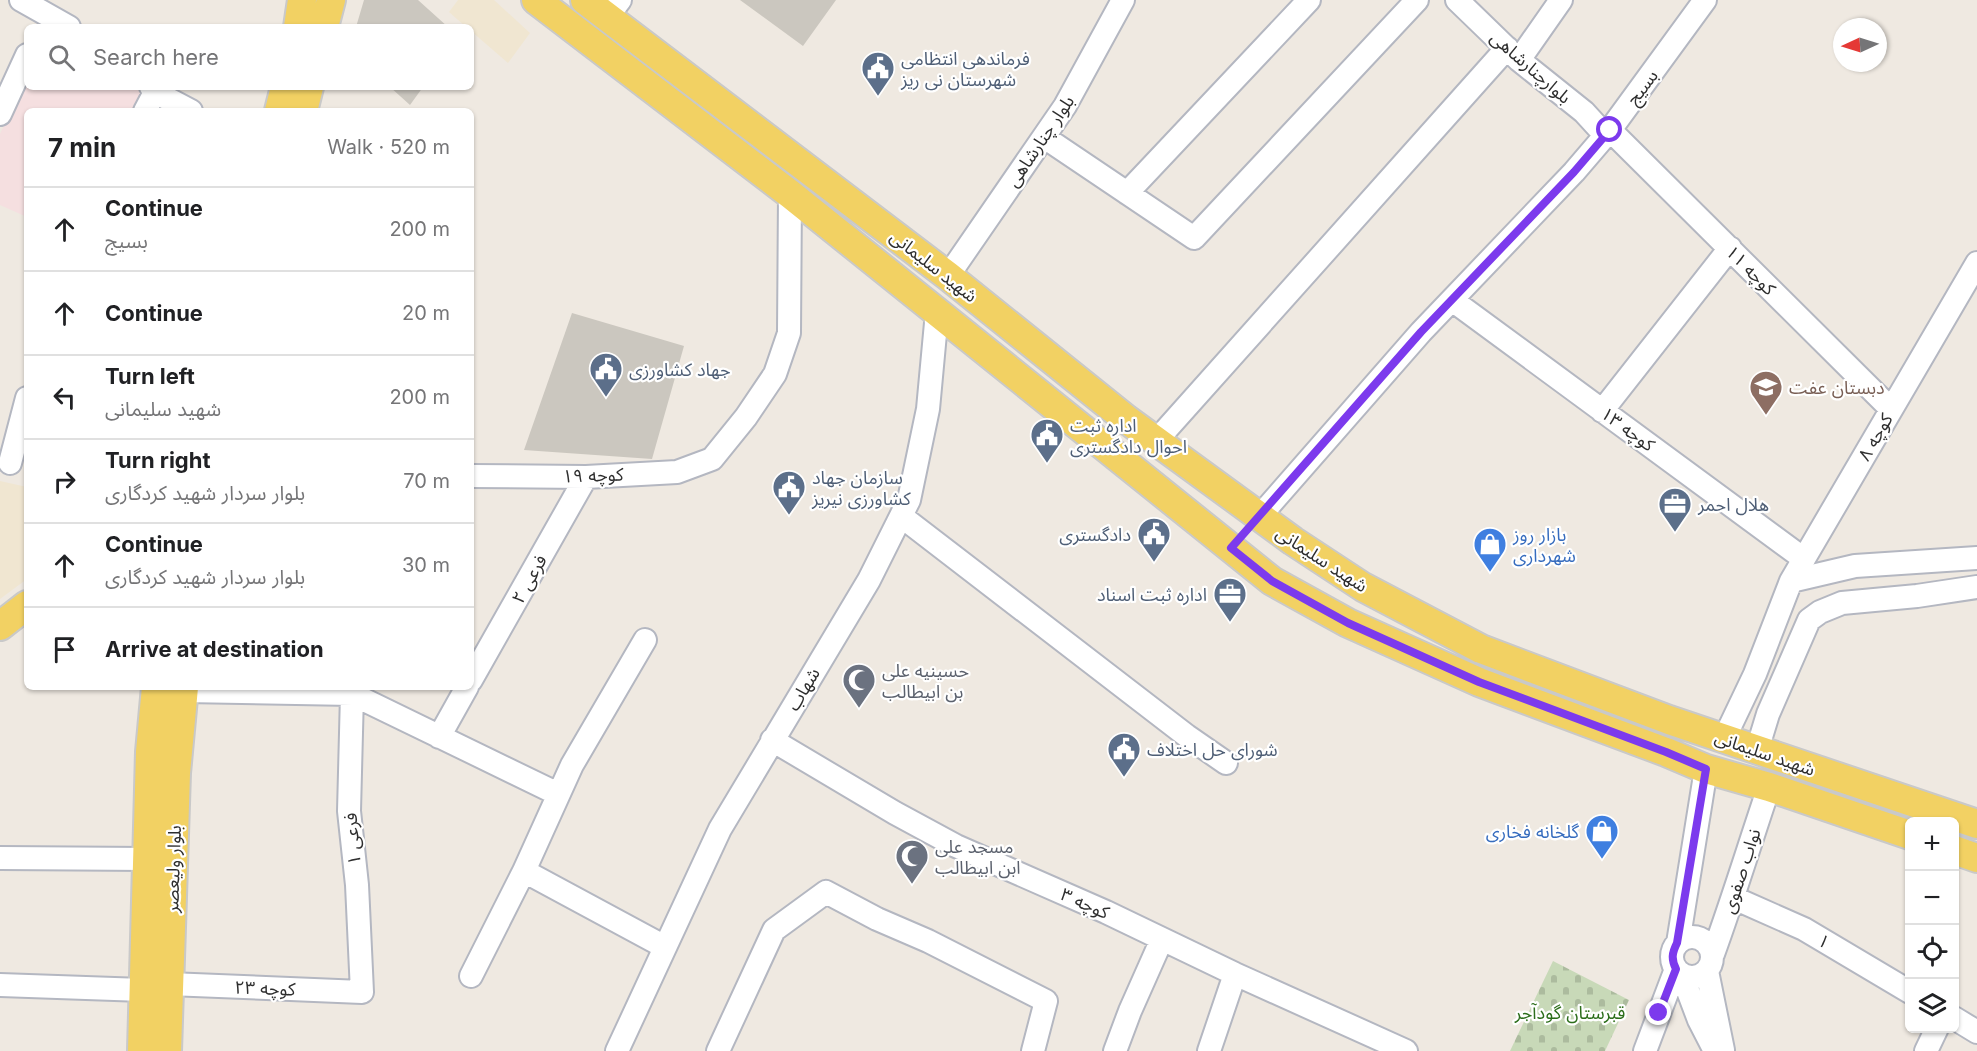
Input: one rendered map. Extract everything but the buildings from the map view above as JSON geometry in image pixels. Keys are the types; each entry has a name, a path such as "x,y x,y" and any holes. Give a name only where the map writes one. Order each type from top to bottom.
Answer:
{"main road":[{"path":"298,24 302,0"},
{"path":"325,24 331,0"},
{"name":"شهید سلیمانی","path":"536,0 790,194 1272,581 1348,623 1479,682 1706,769 1769,787 1905,833"},
{"name":"شهید سلیمانی","path":"604,6 808,170 948,276 1156,441 1259,517 1363,587 1481,649 1669,720 1977,824"},
{"path":"280,108 284,90"},
{"path":"304,108 308,90"},
{"path":"790,194 808,170"},
{"path":"1231,548 1259,517"},
{"path":"0,626 24,607"},
{"name":"بلوار ولیعصر","path":"158,921 147,859 150,753 174,690"},
{"name":"بلوار ولیعصر","path":"142,1051 156,987 158,921 176,773 175,690"},
{"path":"1959,852 1977,857"},
{"name":"بلوار ولیعصر","path":"156,987 167,1051"}],"street":[{"path":"21,0 43,21"},
{"name":"بلوار چنارشاهی","path":"948,276 1065,106 1122,0"},
{"path":"1127,193 1309,0"},
{"path":"1044,137 1194,238 1418,0"},
{"name":"بلوارچنارشاهی","path":"1457,0 1513,54 1608,132"},
{"path":"1156,441 1562,0"},
{"name":"بسیج","path":"1259,517 1421,332 1574,172 1608,132 1705,0"},
{"path":"0,114 24,62"},
{"path":"150,97 183,108"},
{"name":"کوچه ۱۱","path":"1608,132 1730,248 1892,409"},
{"name":"کوچه ۱۹","path":"474,476 586,477 677,472 712,459 746,417 775,374 789,333 790,194"},
{"path":"1602,411 1730,248"},
{"name":"کوچه ۸","path":"1724,739 1755,674 1791,581 1977,263"},
{"name":"کوچه ۱۳","path":"1452,300 1804,559"},
{"name":"شهاب","path":"617,1051 720,829 869,580 909,500 928,409 937,312"},
{"path":"10,463 24,409"},
{"name":"فرعی ۲","path":"474,676 586,477"},
{"path":"901,516 1187,736 1226,763"},
{"path":"1791,581 1855,566 1977,558"},
{"path":"1757,750 1768,714 1809,620 1820,612 1842,603 1917,596 1977,587"},
{"path":"471,976 524,871 572,765 645,640"},
{"path":"294,690 354,691 439,736 558,794"},
{"path":"439,736 465,690"},
{"name":"فرعی ۱","path":"354,691 349,812 357,885 362,992"},
{"name":"کوچه ۳","path":"772,740 956,846 1106,912 1235,975 1406,1051"},
{"path":"1706,769 1677,943 1672,960 1715,1051"},
{"name":"نواب صفوی","path":"1710,963 1734,898 1769,787"},
{"path":"0,858 147,859"},
{"path":"524,871 665,947"},
{"path":"718,1051 774,930 826,892 1046,1001 1034,1051"},
{"name":"۱","path":"1734,898 1804,929 1905,989"},
{"path":"1677,943 1685,938 1694,937 1703,939 1710,946 1710,963 1724,1051"},
{"path":"1115,1051 1162,939"},
{"path":"1679,972 1691,978 1700,976 1710,963"},
{"path":"1645,1051 1679,972"},
{"path":"1209,1051 1235,975"},
{"name":"کوچه ۲۳","path":"0,985 362,992"},
{"path":"1959,1021 1977,1032"},
{"path":"1926,1051 1935,1033"}],"shaded area":[{"path":"458,0 494,0 530,33 508,63 474,34 474,24 463,24 449,12"},
{"path":"24,82 24,90 139,90 141,93 134,108 24,108 24,216 0,205 0,134"},
{"path":"0,481 24,486 24,581 0,599"}],"green space":[{"name":"قبرستان گودآجر","path":"1553,961 1629,1000 1605,1051 1510,1051"}],"place":[{"name":"فرماندهی انتظامی شهرستان نی ریز","path":"878,97"},
{"name":"جهاد کشاورزی","path":"606,398"},
{"name":"دبستان عفت","path":"1766,416"},
{"name":"اداره ثبت احوال دادگستری","path":"1047,464"},
{"name":"سازمان جهاد کشاورزی نیریز","path":"789,516"},
{"name":"هلال احمر","path":"1675,533"},
{"name":"دادگستری","path":"1154,563"},
{"name":"بازار روز شهرداری","path":"1490,573"},
{"name":"اداره ثبت اسناد","path":"1230,623"},
{"name":"حسینیه علی بن ابیطالب","path":"859,709"},
{"name":"شورای حل اختلاف","path":"1124,778"},
{"name":"گلخانه فخاری","path":"1602,860"},
{"name":"مسجد علی ابن ابیطالب","path":"912,885"}],"route":[{"path":"1610,130 1574,172 1421,332 1231,548 1272,581 1348,623 1479,682 1706,769 1677,943 1673,951 1672,960 1676,969 1659,1013"}]}
